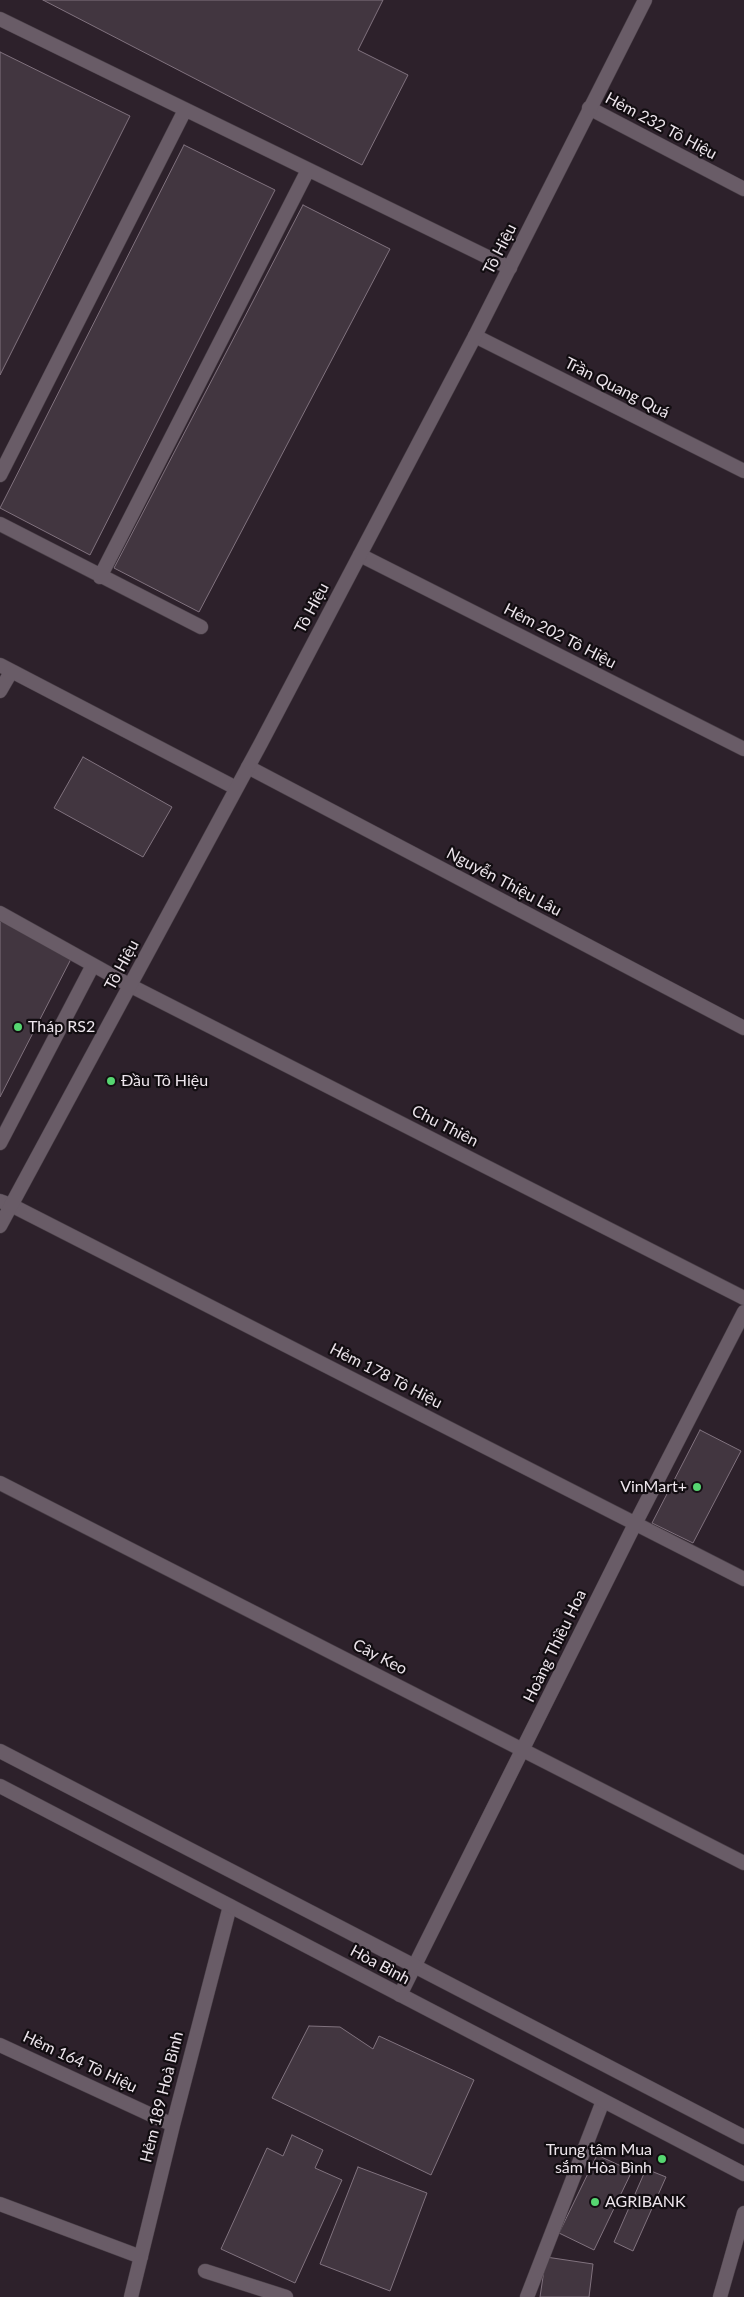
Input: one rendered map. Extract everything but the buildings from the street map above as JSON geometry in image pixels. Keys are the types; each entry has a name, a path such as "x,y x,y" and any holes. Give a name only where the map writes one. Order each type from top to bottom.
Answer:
{"street":[{"name":"Tô Hiệu","path":"0,1226 6,1203 131,986 248,768 475,336 645,0"},
{"path":"0,19 510,268"},
{"name":"Hẻm 232 Tô Hiệu","path":"589,108 744,189"},
{"path":"0,475 184,110"},
{"path":"100,577 308,170"},
{"name":"Trần Quang Quá","path":"475,336 744,471"},
{"path":"0,524 100,577 201,627"},
{"name":"Hẻm 202 Tô Hiệu","path":"360,555 744,749"},
{"path":"0,691 6,669 236,788"},
{"name":"Nguyễn Thiệu Lâu","path":"248,768 744,1028"},
{"name":"Chu Thiên","path":"0,914 131,986 744,1298"},
{"path":"0,1143 93,965"},
{"name":"Hẻm 178 Tô Hiệu","path":"6,1203 744,1579"},
{"name":"Hoàng Thiều Hoa","path":"400,1995 524,1750 635,1524 744,1312"},
{"name":"Cây Keo","path":"0,1483 744,1863"},
{"name":"Hòa Bình","path":"0,1751 744,2137"},
{"name":"Hòa Bình","path":"0,1786 744,2174"},
{"name":"Hẻm 189 Hoà Bình","path":"131,2297 173,2125 230,1906"},
{"name":"Hẻm 164 Tô Hiệu","path":"0,2044 173,2125"},
{"path":"527,2297 603,2101"},
{"path":"0,2204 141,2257"},
{"path":"720,2297 744,2213"},
{"path":"205,2271 286,2297"}],"place":[{"name":"Tháp RS2","path":"18,1027"},
{"name":"Đầu Tô Hiệu","path":"111,1081"},
{"name":"VinMart+","path":"697,1487"},
{"name":"Trung tâm Mua sắm Hòa Bình","path":"662,2159"},
{"name":"AGRIBANK","path":"595,2202"}]}
